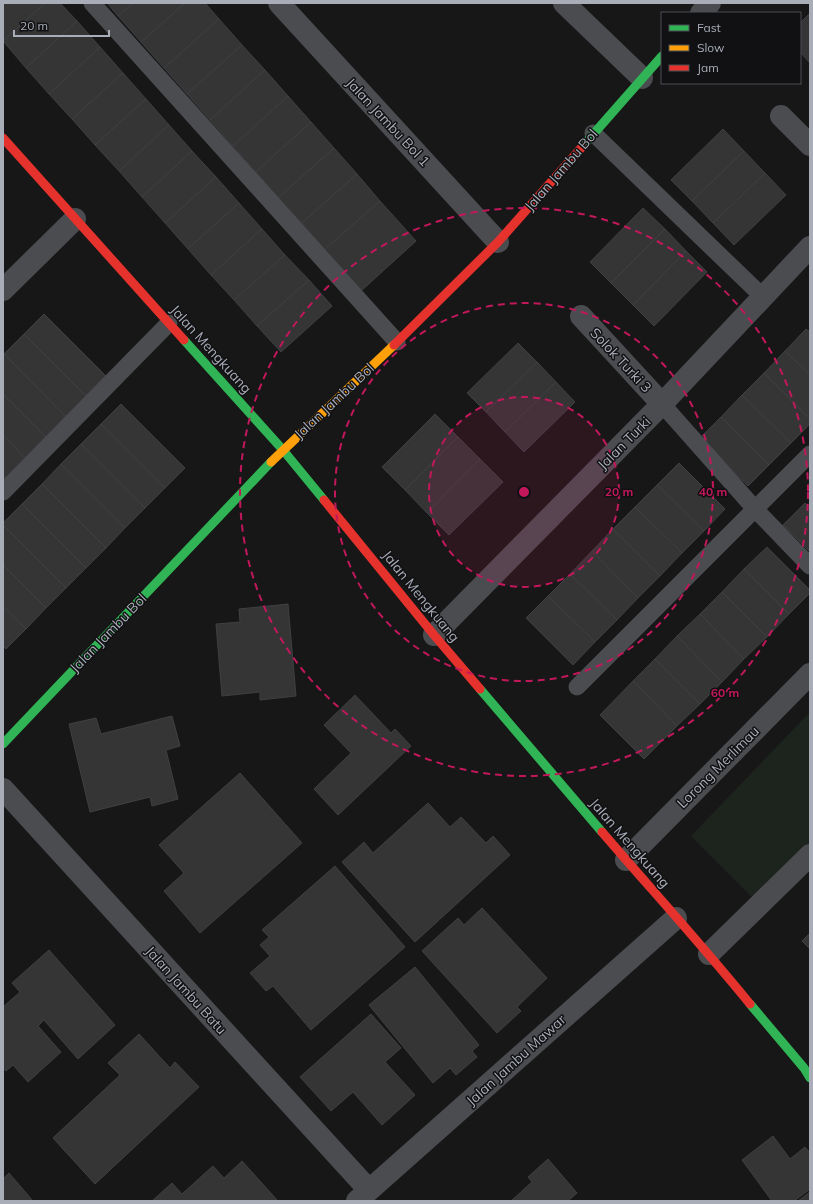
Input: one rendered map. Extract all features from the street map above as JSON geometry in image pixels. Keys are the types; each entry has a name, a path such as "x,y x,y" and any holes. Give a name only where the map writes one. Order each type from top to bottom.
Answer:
{"street":[{"name":"Jalan Jambu Bol 1","path":"279,3 498,242"},
{"path":"564,3 642,78"},
{"path":"702,12 710,3"},
{"name":"Jalan Jambu Bol","path":"4,742 283,450 397,342 498,242 661,57"},
{"path":"781,116 810,145"},
{"name":"Jalan Mengkuang","path":"3,138 283,450 434,635 626,860 808,1069"},
{"path":"3,290 75,219"},
{"name":"Jalan Turki","path":"434,635 662,404 810,246"},
{"name":"Solok Turki 3","path":"581,316 662,404"},
{"name":"Lorong Merlimau","path":"626,860 810,674"},
{"name":"Jalan Jambu Batu","path":"3,789 363,1196"},
{"path":"709,954 810,855"},
{"name":"Jalan Jambu Mawar","path":"363,1196 676,918"}],"lane":[{"path":"92,3 397,342"},
{"path":"593,133 762,296"},
{"path":"3,492 169,323"},
{"path":"662,404 755,509 810,566"},
{"path":"577,687 810,454"}],"shaded area":[{"path":"810,712 810,849 757,902 691,836"}],"building":[{"path":"3,3 45,3 3,41"},
{"path":"45,3 60,3 77,21 26,68 3,41"},
{"path":"107,3 133,3 118,16"},
{"path":"133,3 185,3 141,42 118,16"},
{"path":"185,3 205,3 219,19 164,68 141,42"},
{"path":"810,13 810,63 801,53 801,22"},
{"path":"219,19 242,45 187,94 164,68"},
{"path":"77,21 100,47 49,94 26,68"},
{"path":"242,45 265,70 210,120 187,94"},
{"path":"100,47 123,73 72,119 49,94"},
{"path":"265,70 288,96 233,146 210,120"},
{"path":"123,73 146,99 95,145 72,119"},
{"path":"288,96 311,122 256,172 233,146"},
{"path":"146,99 169,125 119,171 95,145"},
{"path":"311,122 334,148 278,198 256,172"},
{"path":"169,125 192,151 142,197 119,171"},
{"path":"723,129 744,151 692,201 671,180"},
{"path":"334,148 357,174 301,224 278,198"},
{"path":"192,151 216,177 165,223 142,197"},
{"path":"744,151 765,173 713,223 692,201"},
{"path":"765,173 786,195 734,245 713,223"},
{"path":"357,174 380,201 324,250 301,224"},
{"path":"216,177 239,203 188,249 165,223"},
{"path":"380,201 416,241 361,291 324,250"},
{"path":"239,203 262,229 211,275 188,249"},
{"path":"643,208 665,229 611,283 590,262"},
{"path":"262,229 285,255 234,300 211,275"},
{"path":"665,229 686,251 633,305 611,283"},
{"path":"686,251 707,272 654,326 633,305"},
{"path":"285,255 309,280 257,326 234,300"},
{"path":"309,280 332,306 281,352 257,326"},
{"path":"44,314 108,378 87,397 24,334"},
{"path":"806,329 810,332 810,375 785,351"},
{"path":"24,334 87,397 67,418 4,354"},
{"path":"518,343 537,362 486,412 467,393"},
{"path":"785,351 810,375 810,419 764,373"},
{"path":"4,354 67,418 47,438 3,394"},
{"path":"537,362 556,382 505,432 486,412"},
{"path":"764,373 810,419 810,424 791,443 742,395"},
{"path":"556,382 575,402 524,452 505,432"},
{"path":"3,394 47,438 26,459 3,435"},
{"path":"742,395 791,443 769,465 721,417"},
{"path":"121,404 185,468 165,488 101,424"},
{"path":"435,414 458,437 405,490 382,467"},
{"path":"721,417 769,465 748,486 699,439"},
{"path":"101,424 165,488 145,508 81,444"},
{"path":"3,435 26,459 6,479 3,476"},
{"path":"458,437 480,459 427,513 405,490"},
{"path":"81,444 145,508 125,528 61,464"},
{"path":"480,459 503,482 449,535 427,513"},
{"path":"679,463 725,509 704,531 657,485"},
{"path":"61,464 125,528 106,548 42,484"},
{"path":"42,484 106,548 86,568 22,504"},
{"path":"657,485 704,531 682,553 635,507"},
{"path":"805,503 810,508 810,552 783,525"},
{"path":"22,504 86,568 66,588 3,525 3,523"},
{"path":"635,507 682,553 660,576 613,529"},
{"path":"3,525 66,588 46,608 3,565"},
{"path":"613,529 660,576 638,598 592,551"},
{"path":"767,547 810,590 810,593 789,614 744,569"},
{"path":"592,551 638,598 617,620 570,574"},
{"path":"3,565 46,608 26,629 3,606"},
{"path":"744,569 789,614 767,637 722,592"},
{"path":"570,574 617,620 595,642 548,596"},
{"path":"722,592 767,637 744,659 700,614"},
{"path":"548,596 595,642 573,665 526,618"},
{"path":"288,604 296,696 260,700 260,692 222,696 216,624 240,622 239,609"},
{"path":"3,606 26,629 6,649 3,646"},
{"path":"700,614 744,659 722,682 677,636"},
{"path":"677,636 722,682 700,704 655,659"},
{"path":"655,659 700,704 677,726 633,681"},
{"path":"633,681 677,726 644,759 600,715"},
{"path":"355,695 391,733 395,729 411,746 338,815 314,789 351,753 324,725"},
{"path":"172,716 180,746 166,750 178,799 152,806 150,797 90,812 69,724 96,718 101,734"},
{"path":"240,773 302,843 200,933 164,891 184,873 159,845"},
{"path":"428,803 450,827 461,817 486,843 493,836 510,855 415,942 342,862 364,842 373,853"},
{"path":"335,866 405,947 311,1030 273,986 266,991 250,973 270,956 260,945 269,937 262,930"},
{"path":"482,908 547,978 517,1007 521,1011 497,1033 422,951 458,918 464,925"},
{"path":"810,933 810,949 802,941"},
{"path":"49,950 115,1025 78,1059 44,1020 38,1026 61,1052 28,1082 13,1065 6,1071 3,1068 3,1007 20,992 12,983"},
{"path":"415,967 479,1045 472,1051 477,1057 456,1075 450,1068 433,1083 369,1005"},
{"path":"371,1014 401,1048 385,1062 415,1095 382,1125 353,1092 331,1111 300,1077"},
{"path":"139,1034 170,1068 175,1062 199,1087 95,1184 53,1138 120,1075 108,1063"},
{"path":"773,1136 790,1159 805,1147 810,1153 810,1189 794,1201 772,1201 742,1160"},
{"path":"548,1159 577,1193 568,1201 511,1201 532,1182 528,1177"},
{"path":"242,1161 278,1201 152,1201 172,1183 182,1194 213,1166 224,1178"},
{"path":"9,1173 33,1201 3,1201 3,1179"},
{"path":"810,1192 810,1201 798,1201"}],"traffic: fast":[{"path":"582,147 661,57"},
{"path":"184,340 283,450 324,500"},
{"path":"3,744 271,462"},
{"path":"480,689 602,832"},
{"path":"750,1004 804,1068 810,1078"}],"traffic: slow":[{"path":"271,462 394,345"}],"traffic: jam":[{"path":"3,138 184,340"},
{"path":"394,345 498,242 582,147"},
{"path":"324,500 480,689"},
{"path":"602,832 750,1004"}]}
